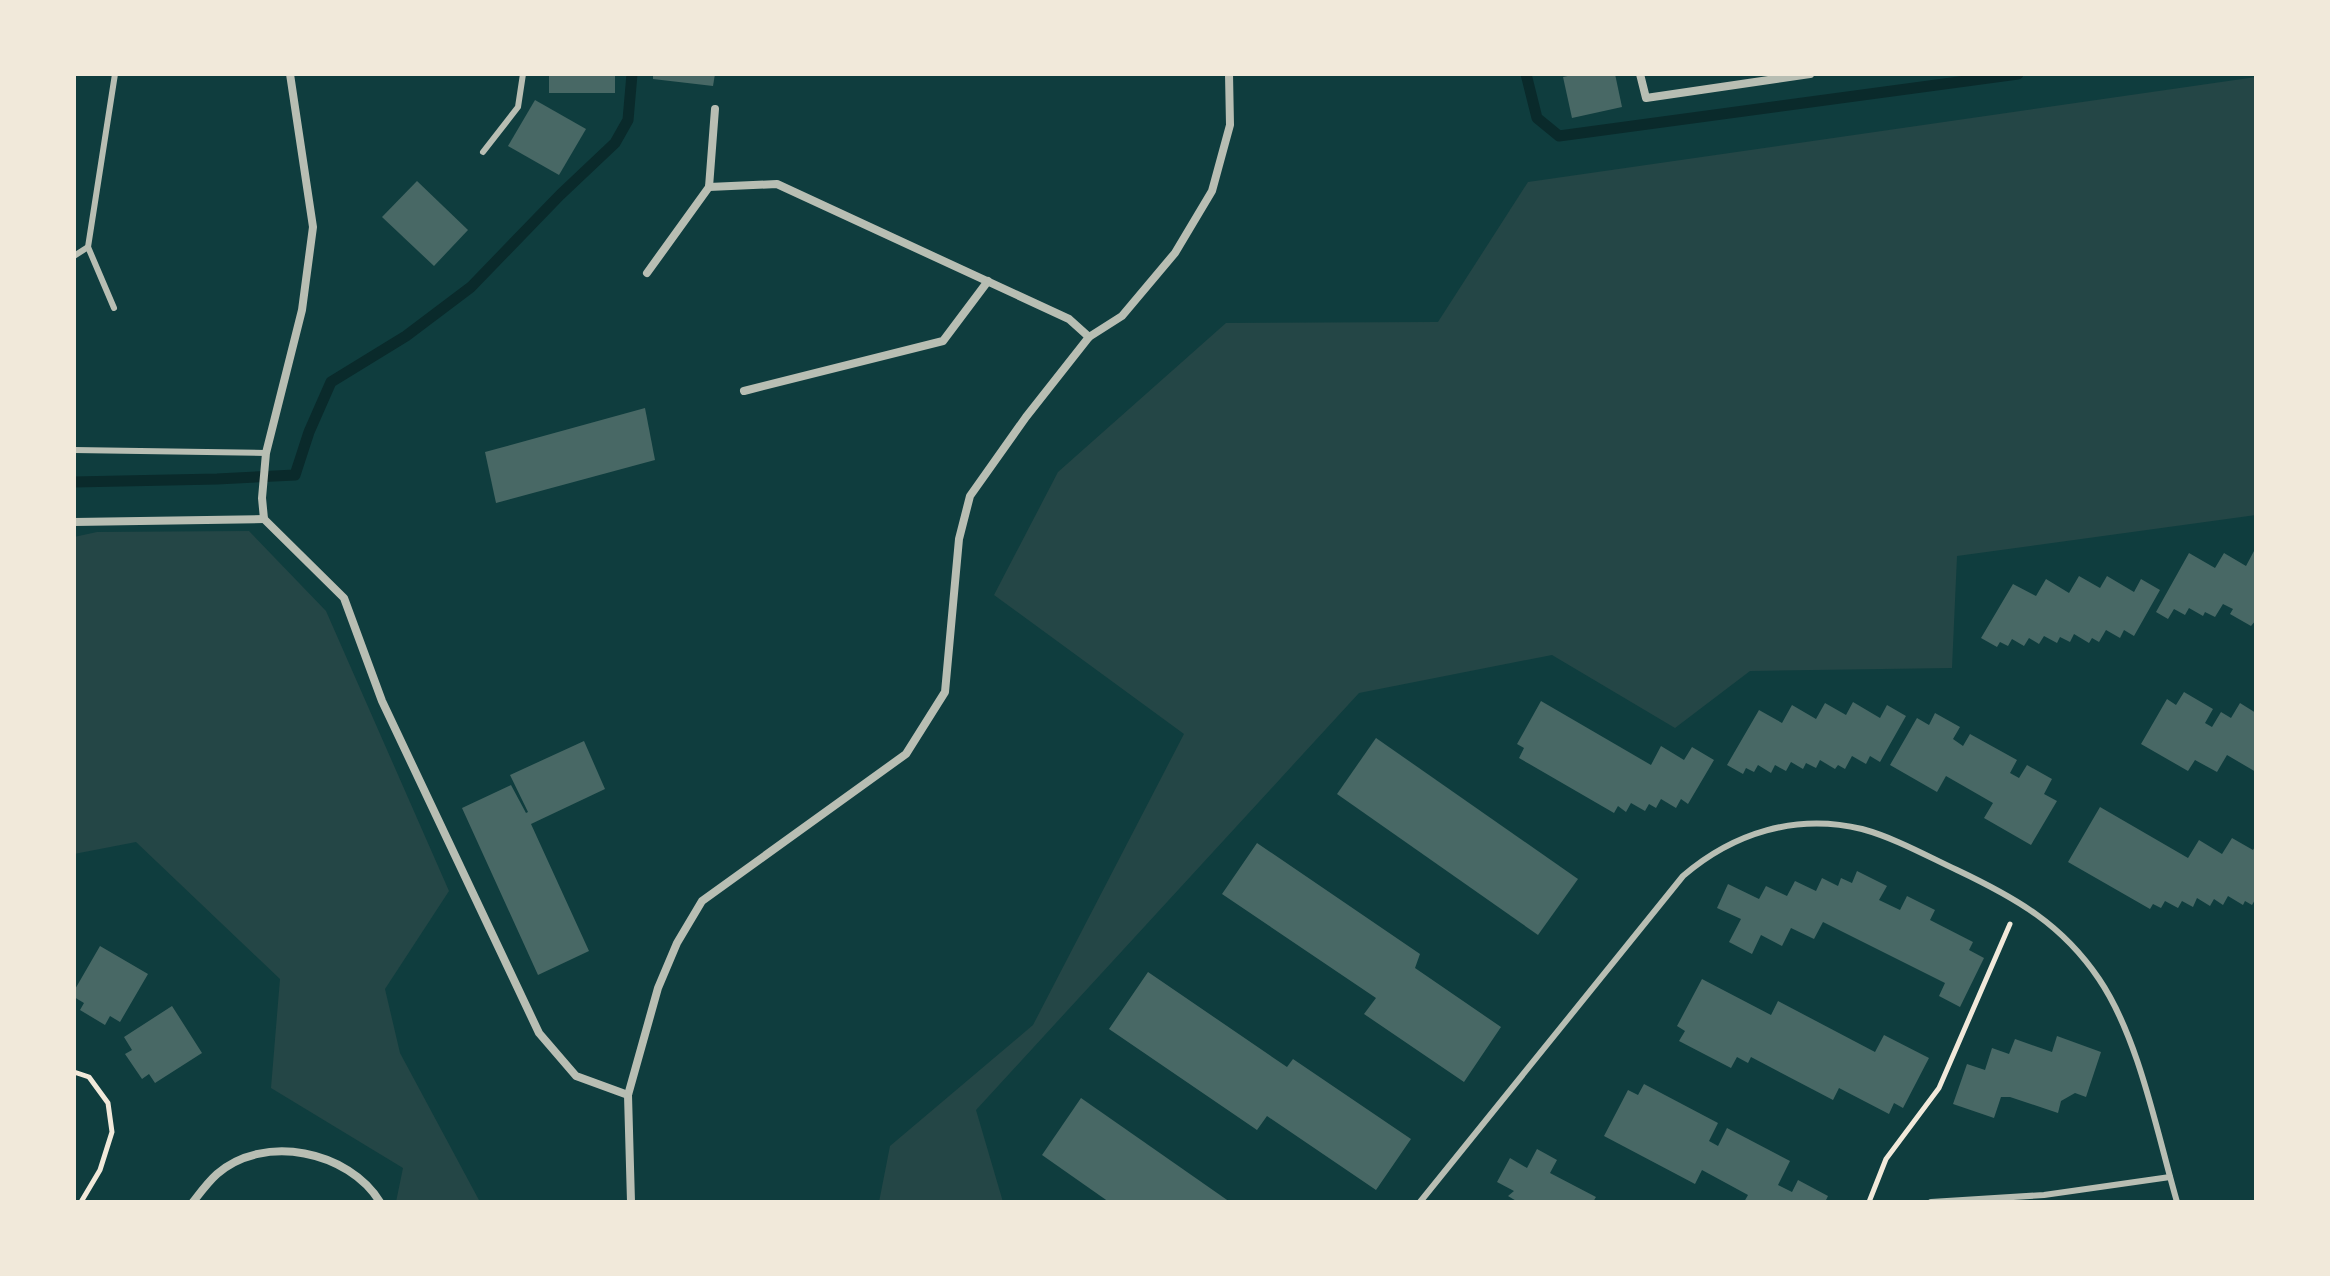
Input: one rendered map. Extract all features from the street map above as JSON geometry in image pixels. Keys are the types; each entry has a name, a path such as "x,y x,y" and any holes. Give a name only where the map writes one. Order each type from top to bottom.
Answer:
{"street":[{"path":"290,74 313,227 302,310 266,453 262,498 264,519 344,598 382,701 539,1033 576,1076 628,1095"},
{"path":"631,1202 628,1095 658,988 677,943 702,901 906,754 945,692 959,539 970,496 1026,417 1089,337 1122,316 1175,253 1212,191 1230,125 1229,74"},
{"path":"1640,74 1646,98 1810,74"},
{"path":"647,273 709,187 715,109"},
{"path":"709,187 777,184 1069,319 1089,337"},
{"path":"744,391 943,341 988,281"},
{"path":"74,522 264,519"},
{"path":"193,1202 218,1173 241,1160 267,1153 296,1151 324,1158 349,1170 373,1191 380,1202"}],"lane":[{"path":"114,308 88,247 115,74"},
{"path":"483,152 518,107 523,74"},
{"path":"74,256 88,247"},
{"path":"74,450 266,453"},
{"path":"1420,1202 1683,876 1705,857 1737,839 1774,827 1824,823 1863,830 1897,842 2001,891 2047,920 2075,947 2099,978 2117,1009 2132,1046 2177,1202"},
{"path":"1931,1202 2044,1195 2170,1177"}],"path":[{"path":"1869,1202 1886,1159 1939,1088 2010,924"},
{"path":"74,1072 89,1077 108,1103 112,1132 100,1170 81,1202"}],"shaded area":[{"path":"2256,77 2256,515 1957,556 1952,668 1750,671 1675,728 1552,655 1359,693 976,1110 1003,1202 879,1202 890,1146 1033,1025 1184,734 994,595 1058,472 1226,323 1438,322 1528,182"},
{"path":"249,531 326,611 449,891 385,989 400,1053 480,1202 396,1202 403,1168 271,1088 280,979 136,842 74,854 74,537 97,532"}],"building":[{"path":"549,74 615,74 615,93 549,93"},
{"path":"653,74 715,74 713,86 653,79"},
{"path":"1615,74 1622,107 1572,118 1563,77"},
{"path":"535,100 586,129 559,175 508,146"},
{"path":"417,181 468,230 434,266 382,217"},
{"path":"645,408 655,460 496,503 485,452"},
{"path":"2254,551 2256,620 2251,626 2230,614 2233,609 2223,604 2215,617 2205,612 2203,616 2189,608 2185,615 2174,609 2168,619 2156,612 2189,553 2215,568 2224,553 2246,566"},
{"path":"2079,576 2100,588 2107,576 2134,592 2141,579 2160,590 2134,636 2124,630 2120,638 2106,630 2099,642 2092,638 2089,643 2074,634 2070,642 2060,637 2057,643 2044,636 2039,644 2029,638 2024,646 2012,639 2008,646 2000,642 1997,647 1981,638 2013,584 2036,596 2046,579 2069,593"},
{"path":"2184,692 2213,709 2205,723 2212,727 2221,712 2231,718 2240,703 2256,713 2256,772 2227,755 2217,772 2195,760 2188,771 2141,744 2167,699 2176,705"},
{"path":"1541,701 1651,765 1661,746 1684,760 1692,747 1714,760 1688,804 1681,799 1676,808 1661,799 1656,808 1649,804 1645,811 1631,803 1626,812 1618,806 1614,813 1519,758 1524,748 1517,744"},
{"path":"1853,702 1880,718 1887,705 1906,716 1880,762 1870,756 1866,764 1852,756 1845,769 1838,765 1835,769 1820,760 1816,768 1806,763 1803,769 1791,762 1786,771 1775,765 1771,773 1758,765 1754,772 1746,768 1743,774 1727,765 1759,710 1782,723 1792,705 1816,719 1825,703 1846,715"},
{"path":"1935,713 1960,727 1953,739 1963,746 1970,734 2017,760 2010,773 2019,778 2027,765 2052,779 2044,794 2057,801 2031,845 1984,818 1993,803 1946,776 1937,792 1890,765 1917,718 1929,725"},
{"path":"1376,738 1578,879 1538,935 1337,794"},
{"path":"584,741 605,789 531,824 589,951 538,975 462,808 511,785 528,812 510,775"},
{"path":"2100,807 2188,858 2199,840 2222,854 2232,838 2253,850 2256,845 2256,898 2252,905 2245,901 2243,905 2228,896 2223,905 2214,899 2210,906 2197,898 2193,907 2182,901 2178,908 2165,901 2161,908 2153,904 2150,909 2068,862"},
{"path":"1257,843 1420,954 1415,968 1501,1027 1464,1082 1364,1014 1376,998 1222,894"},
{"path":"1857,871 1887,886 1879,900 1900,910 1907,896 1935,910 1930,920 1973,942 1969,950 1984,958 1960,1007 1939,996 1945,983 1823,922 1814,939 1791,928 1782,946 1761,935 1752,954 1729,942 1741,919 1717,908 1728,884 1759,899 1766,886 1787,896 1795,881 1816,891 1822,878 1838,886 1841,878 1852,883"},
{"path":"100,946 148,974 120,1022 110,1016 105,1025 80,1010 84,1003 74,997 74,991"},
{"path":"1148,972 1287,1067 1293,1059 1411,1139 1376,1190 1267,1116 1257,1130 1109,1029"},
{"path":"1702,979 1771,1015 1778,1001 1875,1052 1884,1035 1929,1058 1903,1108 1894,1103 1889,1114 1839,1088 1833,1100 1751,1057 1748,1063 1737,1057 1731,1068 1679,1041 1685,1031 1677,1026"},
{"path":"172,1006 202,1053 155,1083 149,1074 142,1079 125,1054 132,1050 124,1037"},
{"path":"2057,1036 2101,1052 2086,1097 2075,1093 2061,1101 2058,1113 2010,1097 2001,1097 1994,1118 1953,1104 1967,1064 1985,1070 1992,1048 2009,1054 2015,1039 2052,1052"},
{"path":"1644,1084 1718,1123 1709,1141 1718,1146 1727,1128 1790,1161 1778,1185 1792,1192 1798,1180 1828,1196 1825,1202 1744,1202 1748,1195 1702,1170 1695,1184 1604,1136 1628,1090 1638,1095"},
{"path":"1081,1098 1230,1202 1109,1202 1042,1155"},
{"path":"1537,1149 1557,1160 1550,1173 1596,1197 1593,1202 1518,1202 1508,1196 1514,1191 1497,1182 1510,1158 1527,1168"}],"waterway":[{"path":"74,482 295,475 309,432 331,382 406,336 471,287 615,143 628,120 632,74"},
{"path":"1526,74 1537,118 1559,136 2018,74"}]}
